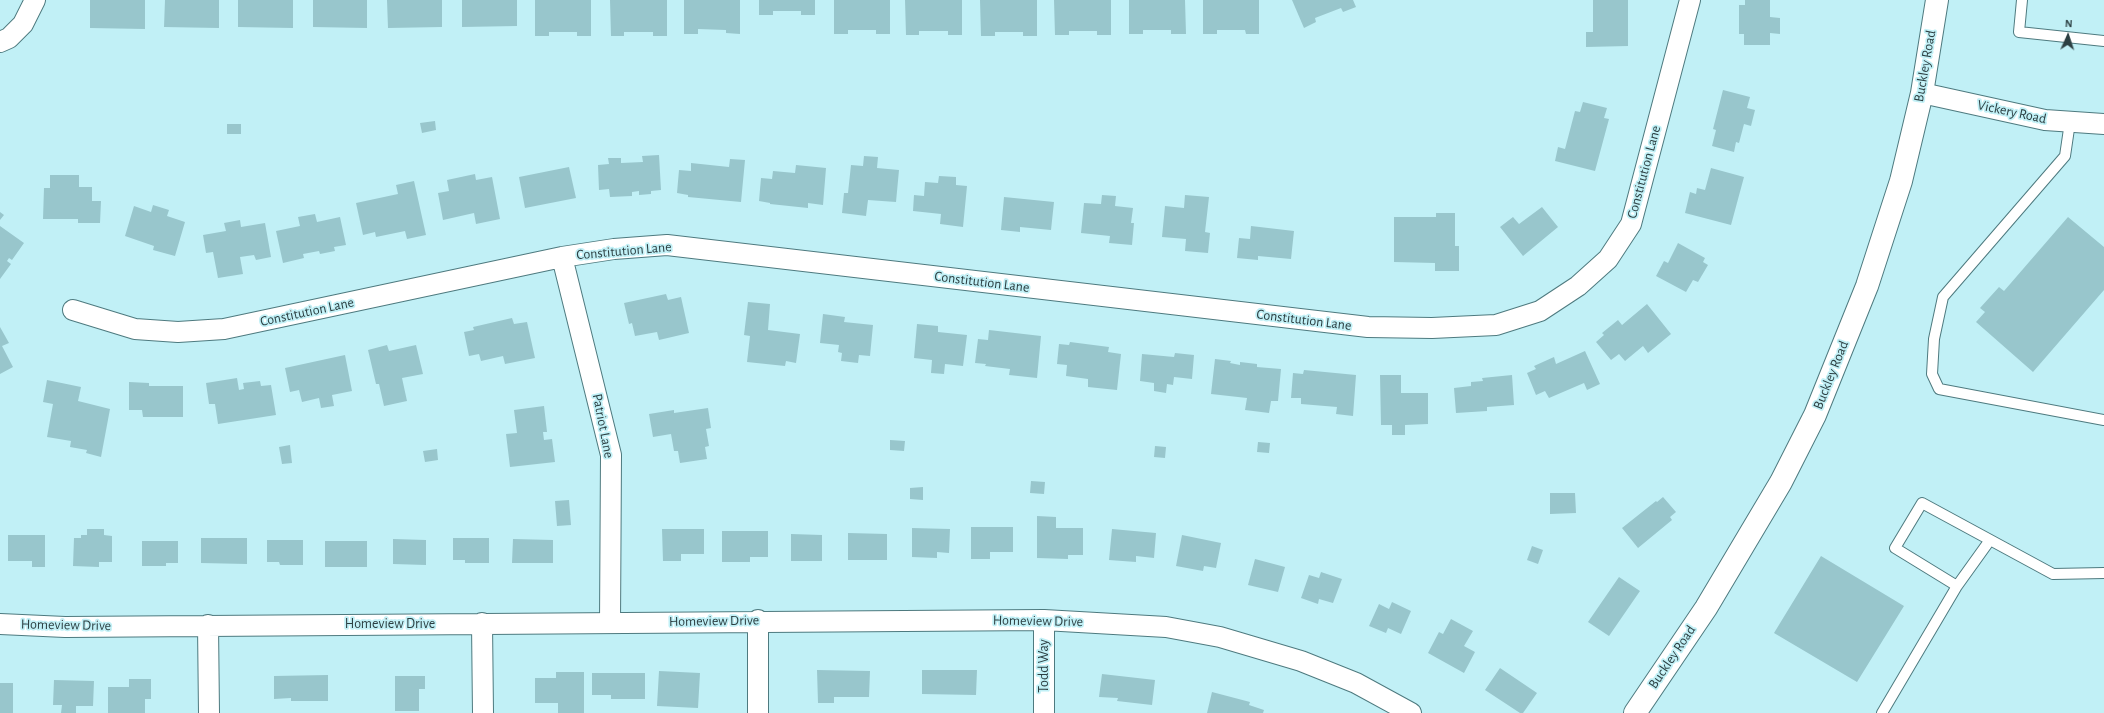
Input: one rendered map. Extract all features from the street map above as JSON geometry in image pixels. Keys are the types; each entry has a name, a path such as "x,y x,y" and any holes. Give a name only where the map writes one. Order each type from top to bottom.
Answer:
{"street":[{"path":"0,42 9,38 22,24 35,0"},
{"name":"Constitution Lane","path":"73,310 135,329 178,332 224,329 562,257 614,249 667,245 1368,327 1432,328 1496,325 1540,311 1578,286 1608,259 1631,224 1690,0"},
{"name":"Buckley Road","path":"1635,713 1706,608 1781,482 1815,415 1872,271 1901,181 1922,93 1937,0"},
{"name":"Vickery Road","path":"1922,93 2045,120 2104,124"},
{"name":"Patriot Lane","path":"562,257 611,454 610,623"},
{"path":"758,620 758,713"},
{"name":"Homeview Drive","path":"0,624 65,627 610,623 758,620 1044,620 1166,627 1220,637 1301,661 1356,683 1411,713"},
{"name":"Todd Way","path":"1044,620 1044,713"},
{"path":"482,623 483,713"},
{"path":"208,625 209,713"}],"lane":[{"path":"2022,0 2019,32 2104,41"},
{"path":"2070,122 2065,156 1943,297 1934,339 1932,374 1939,389 2104,420"},
{"path":"1957,586 1895,548 1922,503 2053,574 2104,573"},
{"path":"1882,713 1957,586 1990,540"}],"building":[{"path":"90,0 145,0 145,29 90,28"},
{"path":"165,0 219,0 219,28 164,27"},
{"path":"238,0 293,0 293,28 238,27"},
{"path":"313,0 367,0 367,28 313,27"},
{"path":"387,0 442,0 442,27 388,28"},
{"path":"462,0 517,0 517,26 462,27"},
{"path":"535,0 591,0 591,36 577,36 577,32 549,32 549,36 535,36"},
{"path":"610,0 667,0 667,36 653,36 653,32 624,32 624,36 611,36"},
{"path":"684,0 740,0 740,34 726,33 726,30 698,29 698,34 684,34"},
{"path":"759,0 815,0 815,15 801,15 801,11 773,11 773,15 759,15"},
{"path":"834,0 890,0 890,34 876,34 876,30 848,30 848,34 834,34"},
{"path":"905,0 962,0 962,35 948,35 948,31 919,31 919,35 906,35"},
{"path":"980,0 1037,0 1037,36 1023,36 1023,32 995,32 995,36 981,36"},
{"path":"1054,0 1111,0 1111,35 1097,35 1097,31 1069,31 1069,35 1055,35"},
{"path":"1129,0 1185,0 1186,34 1171,34 1171,30 1143,30 1143,34 1129,34"},
{"path":"1203,0 1259,0 1259,34 1246,34 1245,30 1217,30 1217,34 1203,34"},
{"path":"1292,0 1353,0 1356,7 1343,12 1341,8 1315,18 1316,22 1304,28"},
{"path":"1593,0 1628,0 1628,46 1586,47 1586,32 1593,32"},
{"path":"1745,0 1770,0 1770,17 1780,18 1780,34 1770,33 1770,45 1744,45 1744,34 1739,34 1739,5 1745,5"},
{"path":"1723,90 1750,97 1747,108 1755,110 1751,126 1744,124 1739,143 1736,142 1734,152 1712,146 1716,130 1713,129"},
{"path":"1583,102 1607,108 1604,118 1609,119 1595,171 1555,161 1558,147 1565,149 1575,111 1580,112"},
{"path":"435,121 436,130 422,133 420,123"},
{"path":"227,124 241,124 241,134 227,134"},
{"path":"659,155 661,190 651,191 651,194 639,195 639,191 632,192 632,196 610,197 609,189 599,190 598,165 609,164 608,158 621,158 621,163 643,162 642,156"},
{"path":"864,156 878,157 877,168 899,170 896,202 868,200 866,216 842,213 844,193 848,193 851,165 863,166"},
{"path":"730,159 745,160 741,202 688,197 688,195 677,193 679,170 691,171 691,163 729,167"},
{"path":"796,165 826,168 823,205 808,203 808,208 770,204 759,201 761,178 772,179 773,171 795,173"},
{"path":"569,167 576,198 525,208 519,177"},
{"path":"1711,168 1744,177 1731,225 1685,213 1690,192 1696,194 1697,188 1705,190"},
{"path":"475,174 476,180 492,177 500,219 476,224 474,213 443,220 438,193 449,191 447,180"},
{"path":"50,175 79,175 79,187 92,187 92,201 101,201 100,223 78,223 78,219 43,219 44,188 50,188"},
{"path":"939,176 956,177 956,185 967,186 963,227 940,224 941,214 913,211 914,195 924,196 925,182 938,183"},
{"path":"414,181 426,235 407,239 405,231 376,237 375,232 363,235 356,203 398,194 396,185"},
{"path":"1102,195 1116,196 1115,206 1133,208 1131,223 1134,223 1132,245 1109,243 1110,236 1081,233 1084,203 1101,204"},
{"path":"1185,195 1209,197 1205,232 1210,233 1208,253 1185,251 1186,239 1162,237 1165,206 1184,208"},
{"path":"1004,197 1054,202 1051,230 1020,227 1020,232 1001,230"},
{"path":"153,205 169,210 167,216 185,222 175,256 153,250 154,246 125,236 134,206 151,212"},
{"path":"1542,207 1558,227 1523,256 1500,227 1513,217 1519,224"},
{"path":"0,212 4,215 0,220"},
{"path":"1436,213 1455,213 1455,246 1459,246 1459,271 1435,271 1435,263 1394,262 1394,217 1436,217"},
{"path":"315,214 317,222 340,217 346,245 334,247 335,251 320,254 319,251 303,254 304,258 283,263 276,231 300,226 298,217"},
{"path":"2068,217 2104,247 2104,290 2033,372 1976,322 1985,312 1980,308 1999,287 2004,291"},
{"path":"240,220 241,227 265,223 271,257 256,260 254,255 240,257 243,274 218,278 213,252 206,253 203,235 226,231 224,223"},
{"path":"0,226 24,243 12,260 9,258 7,261 11,264 0,279"},
{"path":"1251,226 1294,231 1291,259 1258,256 1258,260 1237,258 1239,238 1250,239"},
{"path":"1678,243 1705,258 1703,262 1708,265 1698,282 1693,280 1686,292 1656,276 1664,261 1668,263"},
{"path":"666,294 668,300 681,297 689,333 659,340 657,332 635,336 632,323 629,324 624,303"},
{"path":"748,302 770,304 768,330 800,334 796,363 786,361 785,366 747,362 750,336 744,335"},
{"path":"1647,304 1671,334 1648,353 1643,346 1625,361 1619,354 1611,360 1596,342 1604,335 1602,333 1618,320 1622,325"},
{"path":"823,314 845,317 844,322 873,325 870,356 859,355 858,363 841,361 842,353 838,352 839,345 820,343"},
{"path":"512,318 514,324 527,322 535,358 505,364 503,356 481,361 479,354 469,356 464,332 474,330 473,327"},
{"path":"917,324 938,326 938,332 967,335 963,366 945,364 944,374 931,373 932,360 914,358"},
{"path":"0,327 9,343 2,346 13,367 0,374"},
{"path":"989,330 1041,336 1037,378 1009,375 1010,369 985,366 986,364 975,363 978,339 988,340"},
{"path":"1070,342 1109,347 1108,352 1121,354 1117,390 1088,387 1088,379 1066,376 1067,365 1057,364 1059,344 1069,345"},
{"path":"387,345 389,351 416,345 423,374 402,378 407,401 384,406 379,384 376,384 368,350"},
{"path":"1585,351 1600,384 1587,390 1584,383 1549,398 1545,391 1536,395 1527,373 1536,369 1534,366 1554,357 1556,364"},
{"path":"1175,353 1194,355 1192,379 1174,377 1173,385 1167,384 1166,393 1154,391 1154,383 1140,381 1142,354 1174,357"},
{"path":"345,355 352,391 332,395 334,406 321,408 319,398 302,402 299,390 290,392 285,368"},
{"path":"1215,359 1231,361 1230,363 1240,365 1240,362 1257,364 1257,367 1281,369 1278,401 1271,401 1269,413 1245,410 1247,398 1211,394"},
{"path":"1304,370 1356,375 1353,416 1336,414 1337,407 1301,404 1301,398 1291,398 1293,373 1303,374"},
{"path":"1380,375 1401,375 1401,393 1428,393 1428,424 1405,425 1405,435 1392,435 1392,425 1381,425"},
{"path":"1512,375 1514,405 1487,407 1487,411 1456,413 1454,388 1471,386 1471,382 1483,381 1482,378"},
{"path":"237,378 239,390 244,389 243,383 260,381 261,386 271,385 276,415 218,424 215,404 209,404 206,383"},
{"path":"47,380 81,387 78,401 110,409 101,457 86,453 87,450 70,447 71,441 47,437 53,404 43,402"},
{"path":"129,382 149,383 149,386 183,386 183,417 143,417 142,410 129,410"},
{"path":"544,406 547,432 543,432 544,440 552,439 555,462 510,467 506,434 517,433 514,410"},
{"path":"708,408 711,428 706,429 709,446 705,447 707,459 680,463 678,451 674,451 671,434 653,437 649,414 674,410 674,413"},
{"path":"890,440 905,441 904,451 890,450"},
{"path":"1258,442 1270,443 1269,453 1257,452"},
{"path":"290,445 292,463 282,464 279,447"},
{"path":"1155,446 1166,447 1165,458 1154,457"},
{"path":"437,449 438,460 425,462 423,451"},
{"path":"1031,481 1045,482 1044,494 1030,493"},
{"path":"923,487 923,500 910,499 910,488"},
{"path":"1550,493 1575,493 1576,513 1550,514"},
{"path":"1663,497 1676,512 1670,517 1672,520 1638,548 1622,528"},
{"path":"569,500 571,525 557,526 555,501"},
{"path":"1037,516 1056,517 1056,528 1083,528 1083,555 1068,555 1068,559 1037,558"},
{"path":"971,527 1013,527 1013,552 990,552 990,559 971,559"},
{"path":"912,528 950,529 949,553 937,552 937,558 912,557"},
{"path":"87,529 104,529 104,535 112,536 112,562 99,562 99,567 73,566 74,538 81,538 81,535 87,535"},
{"path":"662,529 704,529 704,554 681,554 681,561 663,561"},
{"path":"1112,529 1156,533 1154,558 1136,556 1136,562 1109,560"},
{"path":"722,531 768,531 768,557 750,557 750,562 722,562"},
{"path":"848,533 887,534 887,560 848,560"},
{"path":"791,534 822,535 822,561 791,561"},
{"path":"8,535 45,535 45,567 32,567 32,561 8,561"},
{"path":"1182,535 1221,543 1216,568 1204,566 1203,571 1176,566"},
{"path":"201,538 247,538 247,564 201,563"},
{"path":"453,538 489,538 489,563 465,563 465,560 453,560"},
{"path":"393,539 426,540 426,565 393,564"},
{"path":"513,539 553,540 553,563 512,563"},
{"path":"267,540 303,540 303,565 280,565 279,562 267,562"},
{"path":"142,541 178,541 178,563 166,563 166,566 142,566"},
{"path":"325,541 367,541 367,567 325,567"},
{"path":"1532,546 1543,550 1538,564 1527,560"},
{"path":"1821,556 1904,606 1857,682 1774,633"},
{"path":"1255,559 1285,567 1278,592 1248,585"},
{"path":"1321,572 1342,579 1333,603 1319,599 1318,604 1301,598 1309,575 1319,578"},
{"path":"1619,577 1640,591 1609,636 1588,622"},
{"path":"1392,602 1411,611 1401,634 1388,628 1386,633 1369,626 1379,604 1389,609"},
{"path":"1451,619 1473,631 1464,646 1475,652 1464,673 1428,653 1439,632 1443,634"},
{"path":"1500,668 1537,693 1523,713 1520,713 1485,690"},
{"path":"817,670 870,671 869,697 834,697 834,703 818,703"},
{"path":"922,670 977,670 976,695 922,694"},
{"path":"659,671 700,673 698,708 657,706"},
{"path":"556,672 584,672 584,713 558,713 558,703 535,703 535,678 556,678"},
{"path":"592,673 645,673 645,699 611,699 611,695 592,695"},
{"path":"1102,674 1155,680 1152,705 1117,701 1118,698 1099,697"},
{"path":"328,675 328,701 291,701 291,698 274,699 274,676"},
{"path":"395,676 425,676 425,689 419,689 419,711 395,711"},
{"path":"129,679 151,679 151,699 145,699 145,713 108,713 108,687 129,687"},
{"path":"54,680 94,681 93,706 76,706 76,713 61,713 62,705 53,705"},
{"path":"0,683 13,683 13,713 0,713"},
{"path":"1212,692 1250,702 1249,705 1264,710 1263,713 1207,713"}]}
